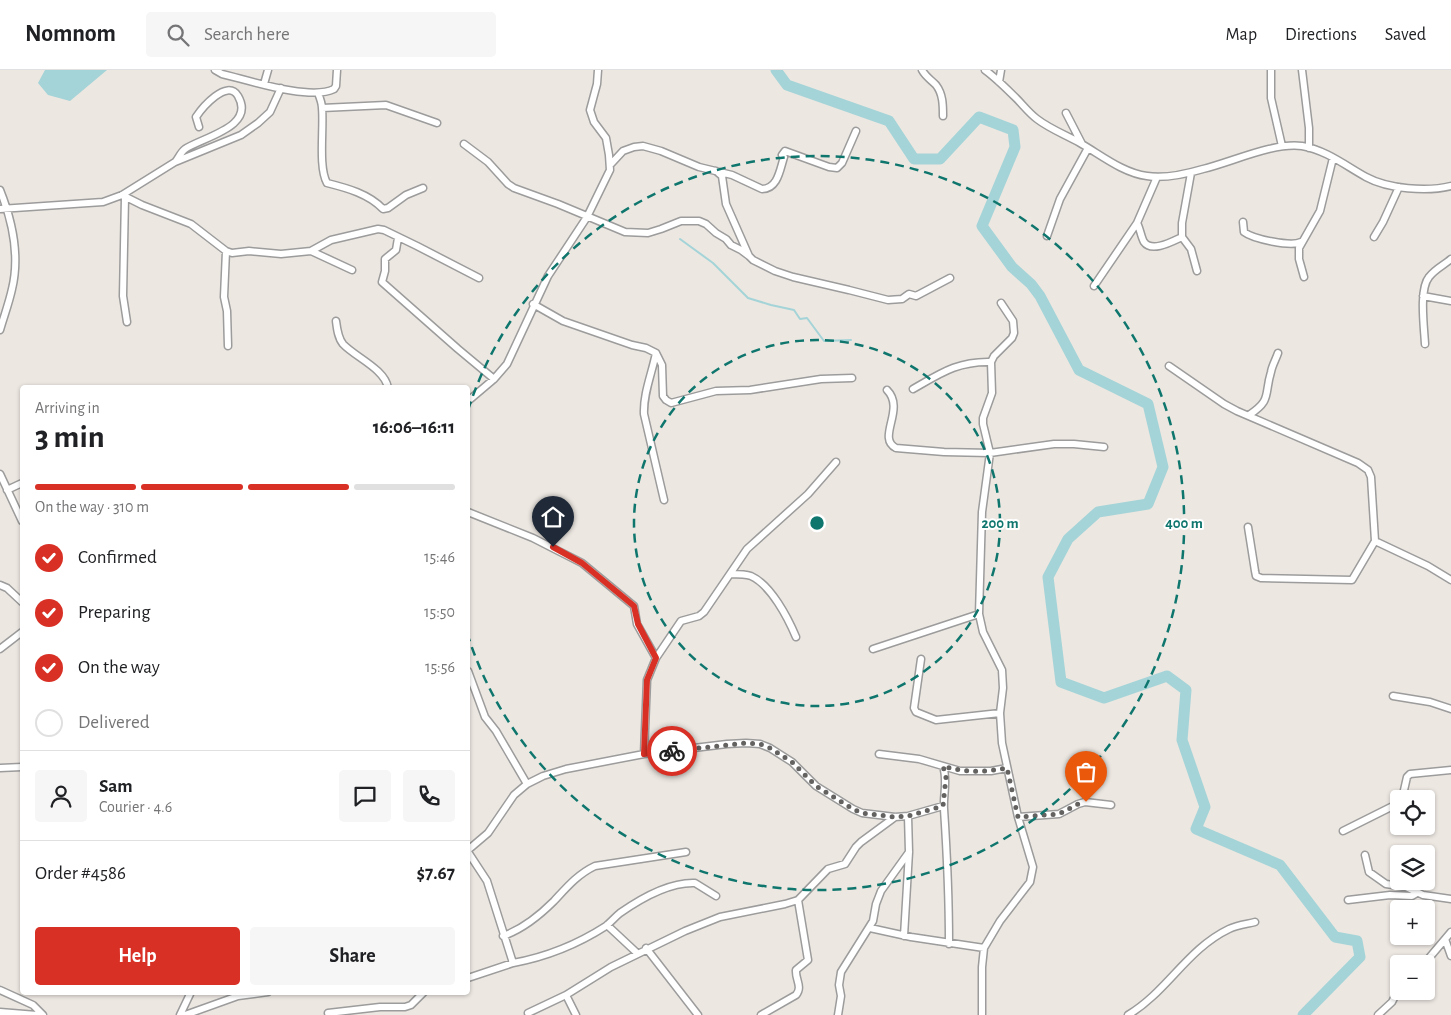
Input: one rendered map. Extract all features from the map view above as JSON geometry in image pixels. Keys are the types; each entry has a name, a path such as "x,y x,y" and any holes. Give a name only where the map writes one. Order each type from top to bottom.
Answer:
{"street":[{"path":"215,70 222,74 281,88 318,93 334,90 338,70"},
{"path":"264,84 268,70"},
{"path":"470,398 507,364 533,304 548,276 587,217 608,174 610,155 606,138 594,122 590,110 597,84 598,70"},
{"path":"922,70 940,93 943,116"},
{"path":"985,70 1036,118 1114,164 1146,176 1157,177 1191,173 1282,146 1292,145 1309,148 1333,158 1371,180 1399,187 1437,189 1451,186"},
{"path":"999,82 1001,70"},
{"path":"1271,70 1271,98 1282,146"},
{"path":"1302,70 1309,128 1309,148"},
{"path":"4,208 103,202 124,196 175,162 241,135 253,127 270,112 281,88"},
{"path":"175,162 184,150 225,130 236,122 241,110 241,103 236,94 231,91 218,94 210,99 196,117 198,127"},
{"path":"318,93 322,108 324,178 327,182 354,190 384,209 406,195 423,188"},
{"path":"322,108 386,105 437,123"},
{"path":"1066,113 1082,144"},
{"path":"610,165 623,151 643,146 662,151 699,167 732,175 762,189 767,189 776,182 784,157 782,155 785,152 838,168 856,131"},
{"path":"464,144 488,162 514,188 625,232 648,233 680,221 699,221 726,238 731,246 742,250 753,260 784,274 888,300 902,299 909,294 916,296 950,278"},
{"path":"1047,236 1060,199 1088,148"},
{"path":"1304,277 1299,259 1299,248 1320,211 1333,158"},
{"path":"715,170 722,176 726,204 749,256"},
{"path":"1191,173 1182,223 1182,237 1191,250 1197,271"},
{"path":"1094,286 1137,223 1157,177"},
{"path":"1374,236 1383,222 1399,187"},
{"path":"0,190 4,208 13,230 14,270 13,287 0,330"},
{"path":"124,196 191,224 226,251 232,253 249,251 281,254 311,251 331,240 378,229 417,246 479,278"},
{"path":"124,196 124,296 127,322"},
{"path":"1243,222 1244,232 1254,238 1292,244 1301,242"},
{"path":"1137,223 1144,240 1149,246 1156,247 1182,237"},
{"path":"398,238 396,250 386,259 382,282 494,378"},
{"path":"226,251 224,297 227,311 228,346"},
{"path":"311,251 352,270"},
{"path":"1425,344 1424,286 1428,278 1451,259"},
{"path":"1423,296 1451,301"},
{"path":"982,1015 984,948 995,928 1030,882 1034,867 1018,817 1002,743 1000,713 1003,688 1002,670 983,632 979,614 982,512 990,453 983,424 992,393 991,362 994,356 1012,338 1014,333 1013,321 1001,302"},
{"path":"533,304 563,321 656,353 662,365 663,396 671,403 716,391 750,390 820,379 852,378"},
{"path":"336,322 343,344 364,359 383,377 388,385"},
{"path":"656,353 644,403 644,414 664,500"},
{"path":"1249,415 1259,409 1267,398 1270,372 1278,353"},
{"path":"913,389 944,371 965,363 991,362"},
{"path":"1169,366 1224,404 1358,463 1368,470 1371,477 1375,541 1352,580 1261,578 1256,576 1248,527"},
{"path":"887,390 893,395 894,401 894,413 888,434 889,442 891,446 896,448 990,453 1054,444 1104,446"},
{"path":"644,754 647,680 656,658 681,621 699,616 704,612 748,549 808,494 836,462"},
{"path":"0,474 20,517"},
{"path":"7,490 20,484"},
{"path":"470,513 553,547 582,563 599,576 634,606 638,624 656,658"},
{"path":"1375,541 1428,566 1451,580"},
{"path":"731,574 754,577 763,585 781,606 796,637"},
{"path":"0,585 7,588 20,600"},
{"path":"873,649 979,614"},
{"path":"0,649 20,634"},
{"path":"921,659 914,708 916,712 936,720 1000,713"},
{"path":"470,676 485,717 496,731 527,784"},
{"path":"1393,696 1430,702 1451,709"},
{"path":"470,849 488,833 514,795 527,784 543,776 566,769 644,754 737,743 760,744 770,748 792,762 816,786 853,809 875,815 895,817 908,816 943,806"},
{"path":"879,754 919,759 960,771 991,771 1007,768"},
{"path":"943,766 946,777 943,806 949,893 949,944"},
{"path":"0,768 20,767"},
{"path":"1404,790 1406,777 1410,774 1451,770"},
{"path":"1018,817 1059,814 1086,802 1112,805"},
{"path":"1343,831 1390,808"},
{"path":"904,936 909,852 908,816"},
{"path":"528,1013 566,994 646,948 720,917 798,900 828,869 846,864 860,842 895,817"},
{"path":"503,936 516,932 535,918 584,871 595,866 686,852"},
{"path":"838,1015 842,996 839,985 841,972 870,928 881,891 909,852"},
{"path":"470,854 487,881 512,963"},
{"path":"1365,856 1370,872 1382,881 1390,885 1409,888 1417,894"},
{"path":"470,977 569,947 608,925 618,915 633,905 679,884 695,882 716,896"},
{"path":"1348,900 1390,895 1412,896 1417,894 1451,899"},
{"path":"760,1015 799,992 800,986 796,970 808,960 798,900"},
{"path":"1128,1015 1151,999 1196,951 1230,928 1256,922"},
{"path":"608,925 637,954"},
{"path":"870,928 949,944 984,948"},
{"path":"1432,955 1451,932"},
{"path":"1445,940 1451,956"},
{"path":"646,948 698,1015"},
{"path":"0,990 32,1005 43,1015"},
{"path":"566,994 576,1015"},
{"path":"180,1015 189,995"},
{"path":"185,1015 246,995"},
{"path":"328,1012 380,1007 405,1007 421,995"},
{"path":"1378,1015 1393,1000"},
{"path":"0,1012 37,1015"}],"water":[{"path":"45,70 107,70 70,101 48,95 38,83"}],"waterway":[{"path":"776,70 787,85 889,121 914,159 940,159 979,117 1013,130 1015,147 982,226 1012,267 1031,284 1040,296 1079,370 1148,404 1163,467 1148,504 1098,512 1068,539 1048,577 1061,682 1104,698 1167,676 1186,690 1182,740 1205,807 1196,829 1280,865 1335,937 1357,941 1360,957 1303,1015"},
{"path":"680,239 713,263 748,298 794,310 800,319 807,318 824,341 851,340"}],"way so far":[{"path":"672,751 727,744 760,744 792,762 816,786 853,809 875,815 908,816 943,806 946,777 943,766 960,771 974,772 1007,768 1018,817 1038,814 1059,814 1086,802"}],"route":[{"path":"553,547 582,563 630,601 636,609 636,620 656,658 647,680 644,754 672,751"}]}
